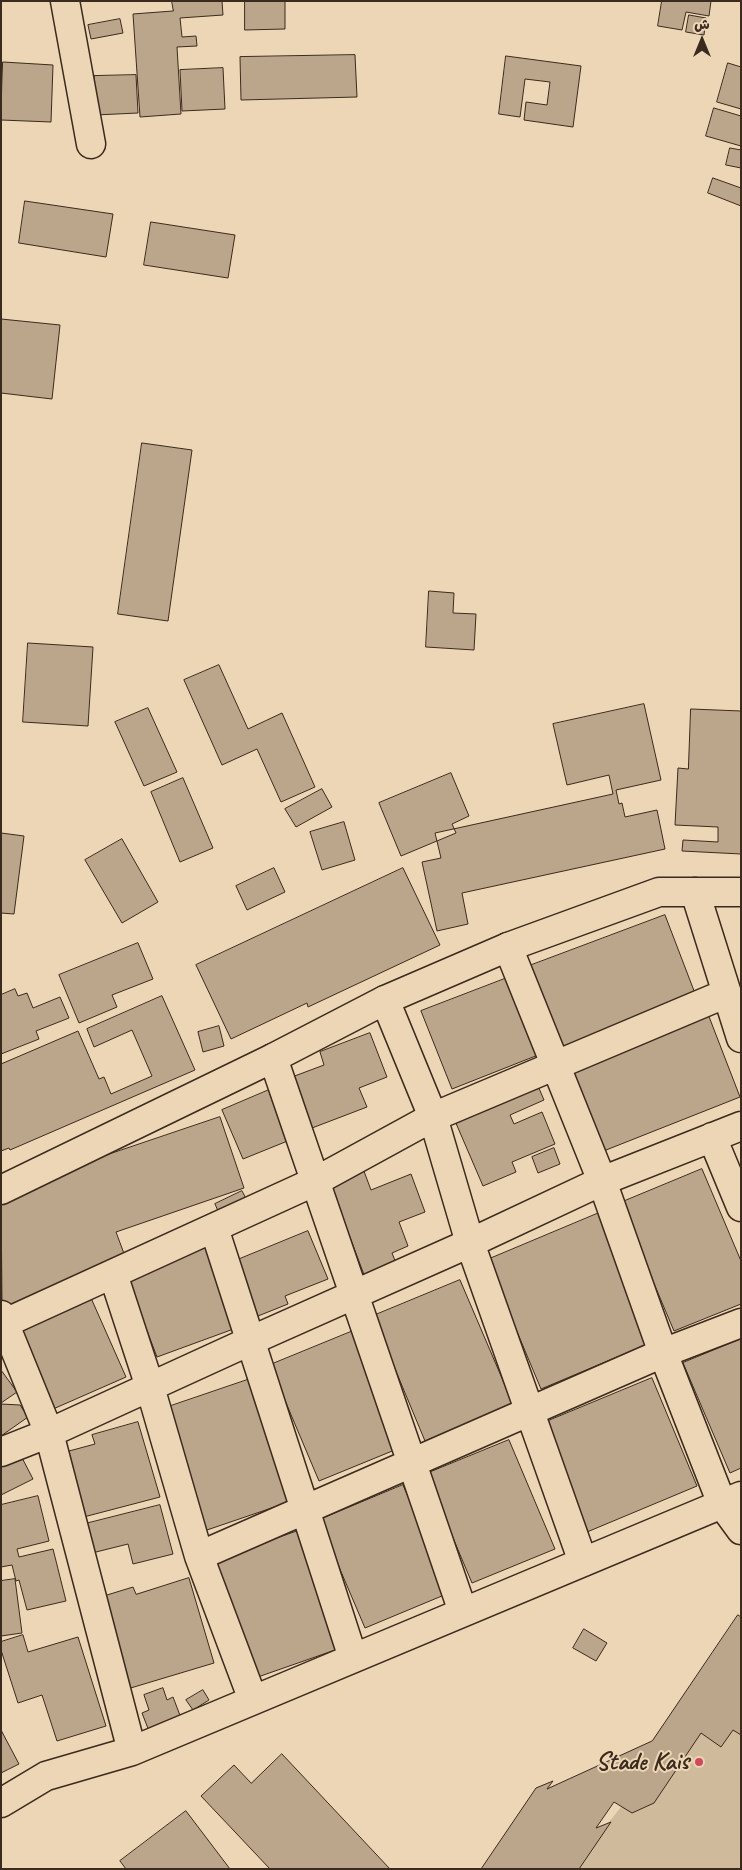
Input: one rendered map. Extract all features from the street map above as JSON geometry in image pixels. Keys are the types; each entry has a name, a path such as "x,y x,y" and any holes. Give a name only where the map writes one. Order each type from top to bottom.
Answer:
{"street":[{"path":"65,1 91,144"},
{"path":"1,1190 273,1058 384,1000 508,946 660,892 741,892"},
{"path":"695,892 741,1038"},
{"path":"508,946 602,1181 663,1353 731,1500 741,1530"},
{"path":"132,1750 49,1434 3,1319 113,1274 316,1181 433,1117 726,993"},
{"path":"384,1000 433,1117 470,1243 583,1562"},
{"path":"273,1058 463,1612"},
{"path":"1,1452 49,1434 602,1181 741,1126"},
{"path":"712,1137 741,1207"},
{"path":"214,1228 353,1658"},
{"path":"113,1274 150,1388 199,1556 253,1700"},
{"path":"199,1556 663,1353 741,1323"},
{"path":"1,1803 46,1776 132,1750 731,1500"}],"shaded area":[{"name":"Stade Kais","path":"741,1655 741,1869 572,1869"}],"building":[{"path":"172,1 222,1 223,15 180,18 182,37 196,36 197,46 177,47 181,114 140,117 133,14 173,11"},
{"path":"245,1 285,1 285,29 245,30"},
{"path":"662,1 711,1 709,16 686,12 682,30 658,26"},
{"path":"689,15 706,18 704,35 686,32"},
{"path":"120,19 123,33 91,39 88,25"},
{"path":"355,55 357,97 241,100 240,57"},
{"path":"506,56 581,66 573,127 524,120 526,102 547,105 550,82 525,79 520,117 499,114"},
{"path":"3,62 53,65 51,122 1,120"},
{"path":"728,63 741,67 741,109 717,102"},
{"path":"223,68 225,109 182,111 180,70"},
{"path":"136,75 138,113 95,115 94,76"},
{"path":"714,108 741,116 741,146 706,136"},
{"path":"730,148 741,150 741,168 726,165"},
{"path":"713,178 741,188 741,206 708,193"},
{"path":"25,201 113,214 106,257 19,243"},
{"path":"151,222 235,235 228,278 144,265"},
{"path":"1,319 60,325 52,399 1,393"},
{"path":"142,443 192,450 168,621 118,614"},
{"path":"429,591 454,593 453,613 476,614 474,650 426,647"},
{"path":"28,643 93,647 88,726 23,722"},
{"path":"219,665 248,729 282,713 315,787 281,802 257,749 222,765 184,680"},
{"path":"644,704 661,780 616,790 619,804 622,803 625,817 657,810 665,849 462,893 468,924 437,931 422,862 441,858 435,833 613,794 609,775 567,785 553,724"},
{"path":"148,708 177,772 144,786 115,722"},
{"path":"691,709 741,711 741,854 682,851 683,840 718,842 718,827 675,825 678,768 688,769"},
{"path":"451,773 469,816 452,824 456,833 401,856 379,803"},
{"path":"183,778 213,848 180,862 151,792"},
{"path":"322,789 332,807 296,827 285,809"},
{"path":"344,822 355,860 322,870 310,832"},
{"path":"1,833 24,836 14,914 1,913"},
{"path":"122,839 158,902 122,923 85,860"},
{"path":"274,868 285,892 247,910 236,886"},
{"path":"403,868 440,945 308,1007 307,1003 231,1039 196,965"},
{"path":"665,915 696,996 560,1048 529,966"},
{"path":"138,943 153,979 112,995 117,1007 79,1023 59,975"},
{"path":"507,978 538,1055 452,1089 421,1011"},
{"path":"15,989 18,996 27,993 33,1008 60,997 69,1018 36,1031 39,1039 1,1054 1,995"},
{"path":"162,996 195,1070 10,1150 9,1148 1,1151 1,1064 78,1031 99,1079 104,1077 111,1094 152,1076 132,1030 94,1047 87,1029"},
{"path":"708,1014 740,1097 601,1152 569,1070"},
{"path":"219,1026 224,1046 203,1052 198,1032"},
{"path":"370,1033 387,1077 359,1088 367,1107 312,1128 292,1077 324,1065 320,1052"},
{"path":"532,1072 544,1100 510,1115 514,1124 542,1112 555,1144 512,1162 516,1172 483,1186 449,1107"},
{"path":"269,1090 290,1140 243,1159 222,1110"},
{"path":"220,1117 244,1188 116,1232 129,1267 2,1310 1,1191"},
{"path":"554,1148 560,1164 538,1173 532,1157"},
{"path":"362,1166 371,1190 411,1174 425,1212 399,1222 408,1246 392,1253 398,1268 366,1280 328,1179"},
{"path":"702,1169 741,1261 741,1304 674,1331 620,1203"},
{"path":"242,1191 249,1204 221,1218 215,1204"},
{"path":"599,1213 653,1342 541,1389 487,1260"},
{"path":"308,1231 328,1279 285,1296 288,1304 253,1318 230,1263"},
{"path":"208,1243 239,1327 157,1357 125,1273"},
{"path":"460,1280 513,1404 425,1441 373,1316"},
{"path":"91,1298 126,1377 44,1413 14,1331"},
{"path":"353,1331 402,1447 319,1481 270,1365"},
{"path":"741,1339 741,1468 730,1473 683,1363"},
{"path":"1,1370 17,1392 1,1403"},
{"path":"253,1378 295,1500 204,1531 162,1409"},
{"path":"652,1378 697,1486 587,1532 541,1424"},
{"path":"1,1404 20,1405 28,1417 1,1436"},
{"path":"138,1422 160,1497 76,1519 58,1454 95,1444 92,1435"},
{"path":"509,1440 555,1549 472,1583 426,1474"},
{"path":"19,1452 33,1479 1,1495 1,1461"},
{"path":"403,1485 449,1593 365,1628 319,1520"},
{"path":"38,1496 49,1541 17,1549 19,1557 53,1549 66,1601 27,1610 19,1580 16,1581 12,1565 1,1567 1,1505"},
{"path":"160,1505 173,1554 133,1564 128,1544 84,1555 77,1526"},
{"path":"298,1531 338,1649 255,1678 215,1560"},
{"path":"189,1578 214,1663 124,1690 94,1599 133,1587 136,1594"},
{"path":"15,1579 22,1633 1,1636 1,1581"},
{"path":"738,1615 741,1617 741,1735 733,1730 721,1747 701,1733 654,1803 632,1813 614,1802 596,1828 611,1822 579,1869 481,1869 536,1788 553,1781 547,1789 652,1741"},
{"path":"584,1629 607,1643 596,1661 573,1648"},
{"path":"23,1635 28,1652 78,1637 106,1726 57,1741 42,1695 18,1703 1,1650 1,1642"},
{"path":"163,1688 167,1700 173,1697 181,1718 149,1731 142,1713 149,1710 144,1695"},
{"path":"203,1690 209,1700 193,1710 186,1700"},
{"path":"1,1730 19,1764 1,1773"},
{"path":"282,1754 390,1869 270,1869 201,1796 234,1765 251,1783"},
{"path":"186,1811 230,1869 126,1869 120,1861"}],"place":[{"name":"Stade Kais","path":"699,1762"}]}
